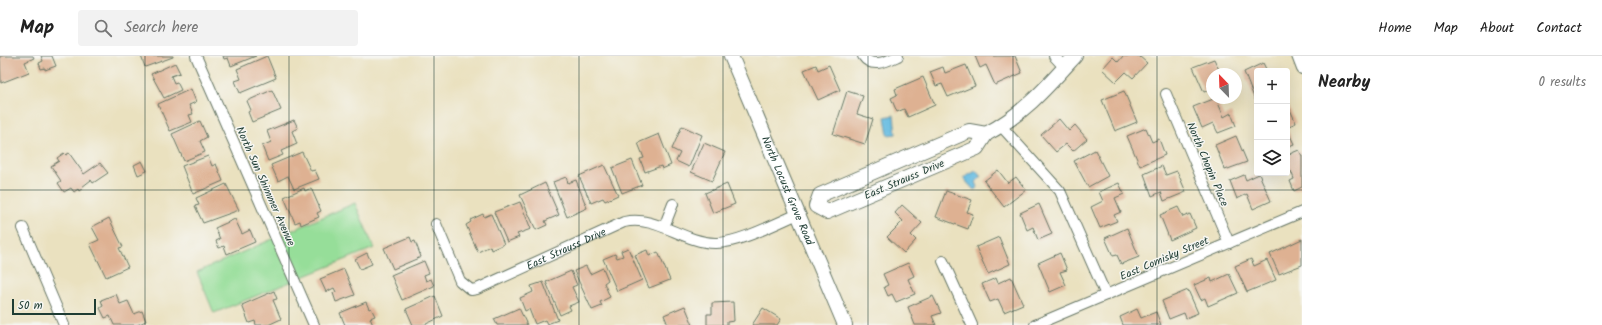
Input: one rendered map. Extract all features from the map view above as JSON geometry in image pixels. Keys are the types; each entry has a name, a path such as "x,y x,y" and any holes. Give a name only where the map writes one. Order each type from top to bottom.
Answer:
{"street":[{"name":"North Sun Shimmer Avenue","path":"196,56 314,325"},
{"name":"North Locust Grove Road","path":"731,56 845,325"},
{"path":"867,59 883,62 898,56"},
{"path":"1054,56 1064,68"},
{"name":"East Strauss Drive","path":"816,206 827,212 977,148 986,134 1001,126 1029,106 1075,56"},
{"path":"1297,56 1302,69"},
{"name":"North Chopin Place","path":"1166,94 1229,243"},
{"path":"1001,126 1060,191 1106,295"},
{"name":"East Strauss Drive","path":"436,224 460,281 465,287 471,290 477,289 624,222 644,221 664,227 696,240 715,243 736,239 816,206 820,195 969,131 986,134"},
{"path":"664,227 672,204"},
{"name":"East Comisky Street","path":"1035,325 1302,212"},
{"path":"23,228 64,325"},
{"path":"943,261 972,325"}],"green space":[{"path":"355,203 374,248 214,313 197,272"}],"water":[{"path":"894,115 896,134 888,135 885,117"},
{"path":"976,171 981,177 976,182 978,187 974,190 963,178"}],"building":[{"path":"0,56 33,56 34,58 25,62 29,72 1,83"},
{"path":"41,56 52,56 56,66 45,70 45,68 41,69 39,63 43,61"},
{"path":"141,56 173,56 173,57 145,67"},
{"path":"223,56 256,56 231,66 228,58 224,59"},
{"path":"267,56 276,78 240,93 235,81 241,79 237,69"},
{"path":"975,56 1015,56 1022,73 995,85 986,65 980,68"},
{"path":"1123,56 1139,56 1147,63 1133,78 1126,72 1116,82 1102,69 1113,57 1118,62"},
{"path":"1214,59 1218,68 1206,68 1206,91 1204,92 1193,67"},
{"path":"175,63 180,73 171,76 174,83 177,82 181,90 164,98 151,74"},
{"path":"1263,63 1266,68 1254,68 1254,97 1244,72"},
{"path":"816,65 818,70 829,65 840,90 818,100 804,70"},
{"path":"966,65 975,86 948,97 942,84 936,86 930,72 943,67 945,73"},
{"path":"923,77 935,105 908,117 904,109 897,112 891,98 897,95 895,89"},
{"path":"191,89 196,102 189,105 193,114 189,115 192,122 170,131 158,104"},
{"path":"272,90 281,110 252,122 248,112 251,110 247,101"},
{"path":"847,91 863,96 857,114 873,119 865,144 833,134"},
{"path":"1124,91 1137,122 1115,131 1102,100"},
{"path":"1206,102 1206,104 1219,104 1224,117 1231,113 1236,126 1218,133 1213,123 1202,128 1193,107"},
{"path":"1290,110 1296,123 1290,126"},
{"path":"1059,119 1069,131 1075,125 1087,139 1073,151 1066,144 1056,152 1041,135"},
{"path":"294,120 298,128 292,131 297,144 281,151 283,155 268,161 262,146 271,142 267,131"},
{"path":"200,121 207,137 200,141 205,152 184,161 172,134"},
{"path":"682,126 702,135 689,167 676,161 680,153 672,149"},
{"path":"1146,128 1152,142 1159,139 1165,155 1140,166 1127,136"},
{"path":"659,134 671,165 662,169 661,166 645,172 640,159 644,158 638,143"},
{"path":"1290,135 1294,144 1290,146"},
{"path":"1236,136 1247,162 1225,170 1215,145"},
{"path":"704,143 725,152 712,181 691,172"},
{"path":"1095,150 1108,176 1088,187 1074,161"},
{"path":"1299,150 1302,156 1302,187 1294,191 1290,181 1294,179 1290,172 1290,154"},
{"path":"302,152 311,171 315,170 319,179 294,189 288,176 278,181 271,165"},
{"path":"64,153 66,155 69,153 84,174 100,163 108,173 93,183 91,180 79,191 78,189 74,192 71,188 64,192 58,183 61,181 51,166 59,161 57,158"},
{"path":"208,156 212,166 216,164 223,181 193,194 182,166"},
{"path":"632,160 642,185 622,193 612,168"},
{"path":"142,161 147,171 138,175 134,165"},
{"path":"604,165 618,195 605,201 603,198 591,203 579,176"},
{"path":"1162,166 1166,175 1177,171 1186,192 1164,201 1161,192 1152,196 1144,174"},
{"path":"998,170 1008,183 1016,177 1026,190 1004,207 984,181"},
{"path":"1244,175 1246,180 1255,176 1260,176 1271,201 1253,209 1247,194 1237,199 1230,181"},
{"path":"566,177 568,183 576,180 587,208 567,217 553,182"},
{"path":"545,183 559,215 545,221 547,225 536,230 520,195"},
{"path":"1119,183 1124,194 1115,198 1121,212 1114,215 1117,221 1100,228 1091,207 1103,201 1099,192"},
{"path":"226,184 239,210 203,223 195,206 199,205 196,198"},
{"path":"727,184 735,204 713,213 705,193"},
{"path":"304,188 305,191 311,188 321,211 317,213 319,217 301,225 300,221 295,223 284,197"},
{"path":"946,191 972,200 967,212 973,214 968,229 936,217"},
{"path":"520,202 531,229 517,234 519,237 507,242 494,212"},
{"path":"1039,204 1052,234 1038,240 1033,227 1027,230 1020,213"},
{"path":"902,205 922,223 911,235 916,240 904,253 887,237 903,221 895,213"},
{"path":"1178,207 1183,217 1190,214 1196,228 1170,240 1160,215"},
{"path":"483,214 484,217 491,214 504,244 491,250 490,246 478,252 466,225 471,222 470,220"},
{"path":"109,218 123,247 119,248 128,267 106,277 90,244 99,240 92,227"},
{"path":"235,219 242,234 250,230 255,242 227,254 224,246 219,248 216,241 220,239 215,228"},
{"path":"1127,228 1139,257 1121,264 1117,255 1113,256 1105,238"},
{"path":"410,237 412,242 415,241 421,257 393,269 384,248"},
{"path":"999,237 1010,264 988,274 976,247"},
{"path":"1302,239 1302,265 1279,274 1270,254"},
{"path":"628,248 642,280 617,291 603,259 615,254 617,258 623,256 621,251"},
{"path":"647,250 649,256 658,252 670,280 649,288 635,255"},
{"path":"367,253 372,264 360,269 355,259"},
{"path":"1060,253 1067,270 1060,272 1066,285 1050,292 1038,263"},
{"path":"1251,259 1254,266 1267,260 1276,280 1247,292 1235,266"},
{"path":"424,261 429,273 424,275 426,281 431,279 434,286 402,300 391,275"},
{"path":"908,263 914,276 908,279 915,294 896,302 892,294 888,296 884,287 888,285 883,274"},
{"path":"586,266 590,274 603,268 608,280 604,283 610,297 600,302 602,306 592,310 574,271"},
{"path":"344,269 355,295 336,302 333,293 336,292 334,288 326,292 320,279"},
{"path":"571,271 577,285 572,287 579,302 569,306 571,310 560,315 546,282"},
{"path":"1229,274 1238,293 1208,306 1205,298 1201,300 1194,285 1211,278 1212,282"},
{"path":"1011,277 1023,304 1004,312 998,299 990,302 982,284 996,278 998,283"},
{"path":"543,282 558,320 547,324 545,320 535,324 529,309 525,311 520,298 533,292 531,286"},
{"path":"1188,290 1198,313 1186,318 1184,313 1169,319 1162,301"},
{"path":"274,291 277,299 273,300 281,319 268,325 256,325 255,321 249,323 242,305"},
{"path":"116,294 120,304 128,301 134,314 142,311 146,321 137,325 114,325 110,316 105,318 100,308 103,306 101,300"},
{"path":"435,296 443,316 424,325 413,325 406,309"},
{"path":"933,296 941,313 932,316 936,325 915,325 908,307"},
{"path":"366,302 369,309 371,308 375,316 370,318 373,325 345,325 340,313"},
{"path":"733,302 734,321 727,322 727,325 707,325 707,314 712,314 712,303"},
{"path":"685,306 693,325 668,325 664,315"},
{"path":"519,308 527,325 497,325 494,319"},
{"path":"763,308 781,319 777,325 752,325"},
{"path":"1137,309 1141,318 1156,312 1161,325 1123,325 1120,317"}]}
